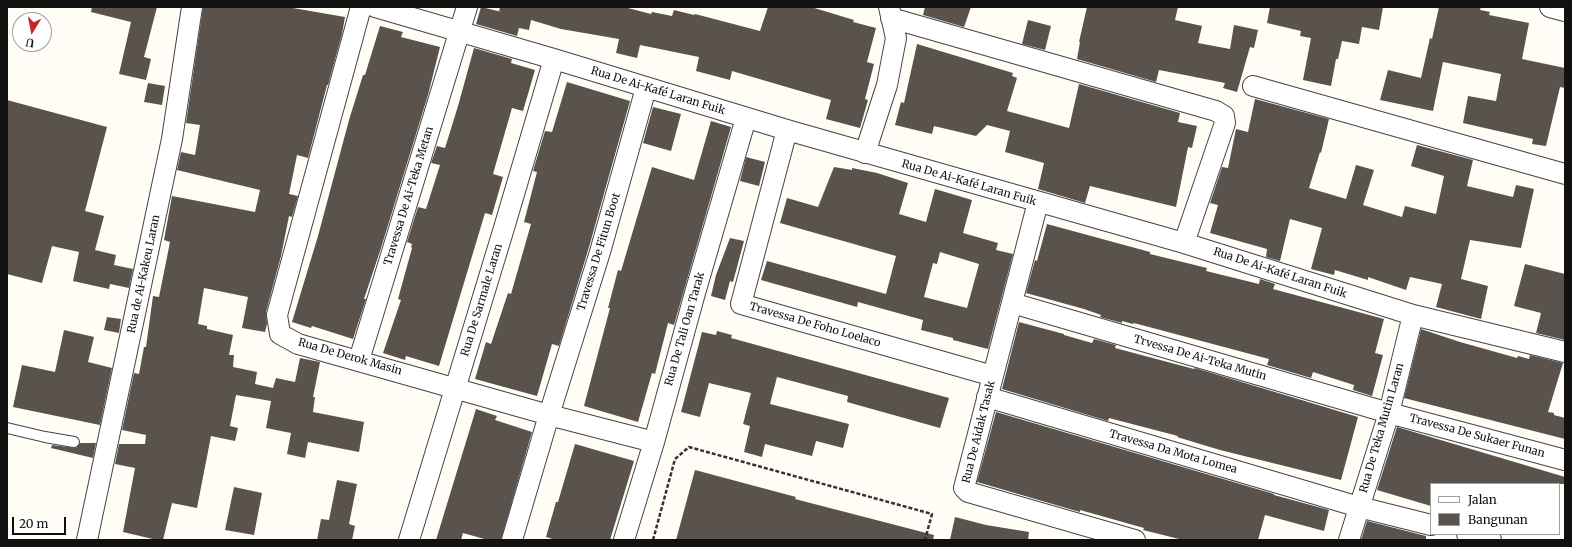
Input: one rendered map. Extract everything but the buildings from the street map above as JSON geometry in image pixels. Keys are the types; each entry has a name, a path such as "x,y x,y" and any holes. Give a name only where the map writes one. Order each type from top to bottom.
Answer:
{"street":[{"name":"Rua de Ai-Kakeu Laran","path":"87,540 100,448 172,139 192,7"},
{"name":"Rua De Derok Masin","path":"361,7 277,315 280,334 298,344 359,360 549,415 654,442"},
{"name":"Rua De Ai-Kafé Laran Fuik","path":"375,7 554,59 865,153 1184,243 1413,315 1565,352"},
{"name":"Travessa De Ai-Teka Metan","path":"359,360 467,7"},
{"path":"1550,7 1565,11"},
{"path":"865,153 888,85 896,38 890,13"},
{"path":"890,13 1216,111 1224,116 1225,123 1184,243"},
{"name":"Rua De Sarmale Laran","path":"409,540 554,59"},
{"path":"1253,86 1565,174"},
{"name":"Travessa De Fitun Boot","path":"512,540 600,252 646,88"},
{"name":"Rua De Tali Oan Tarak","path":"624,540 654,442 694,293 746,118"},
{"name":"Travessa De Foho Loelaco","path":"787,130 741,304 993,376"},
{"name":"Rua De Aidak Tasak","path":"1038,202 964,488 968,492 1135,540"},
{"name":"Trvessa De Ai-Teka Mutin","path":"1012,303 1389,413"},
{"name":"Rua De Teka Mutin Laran","path":"1349,540 1389,413 1413,315"},
{"name":"Travessa Da Mota Lomea","path":"987,397 1359,507 1430,525"},
{"name":"Travessa De Sukaer Funan","path":"1389,413 1565,460"},
{"path":"1471,535 1490,540"}],"lane":[{"path":"7,428 74,442"}],"path":[{"path":"653,540 675,459 689,447 932,514 925,540"}]}
